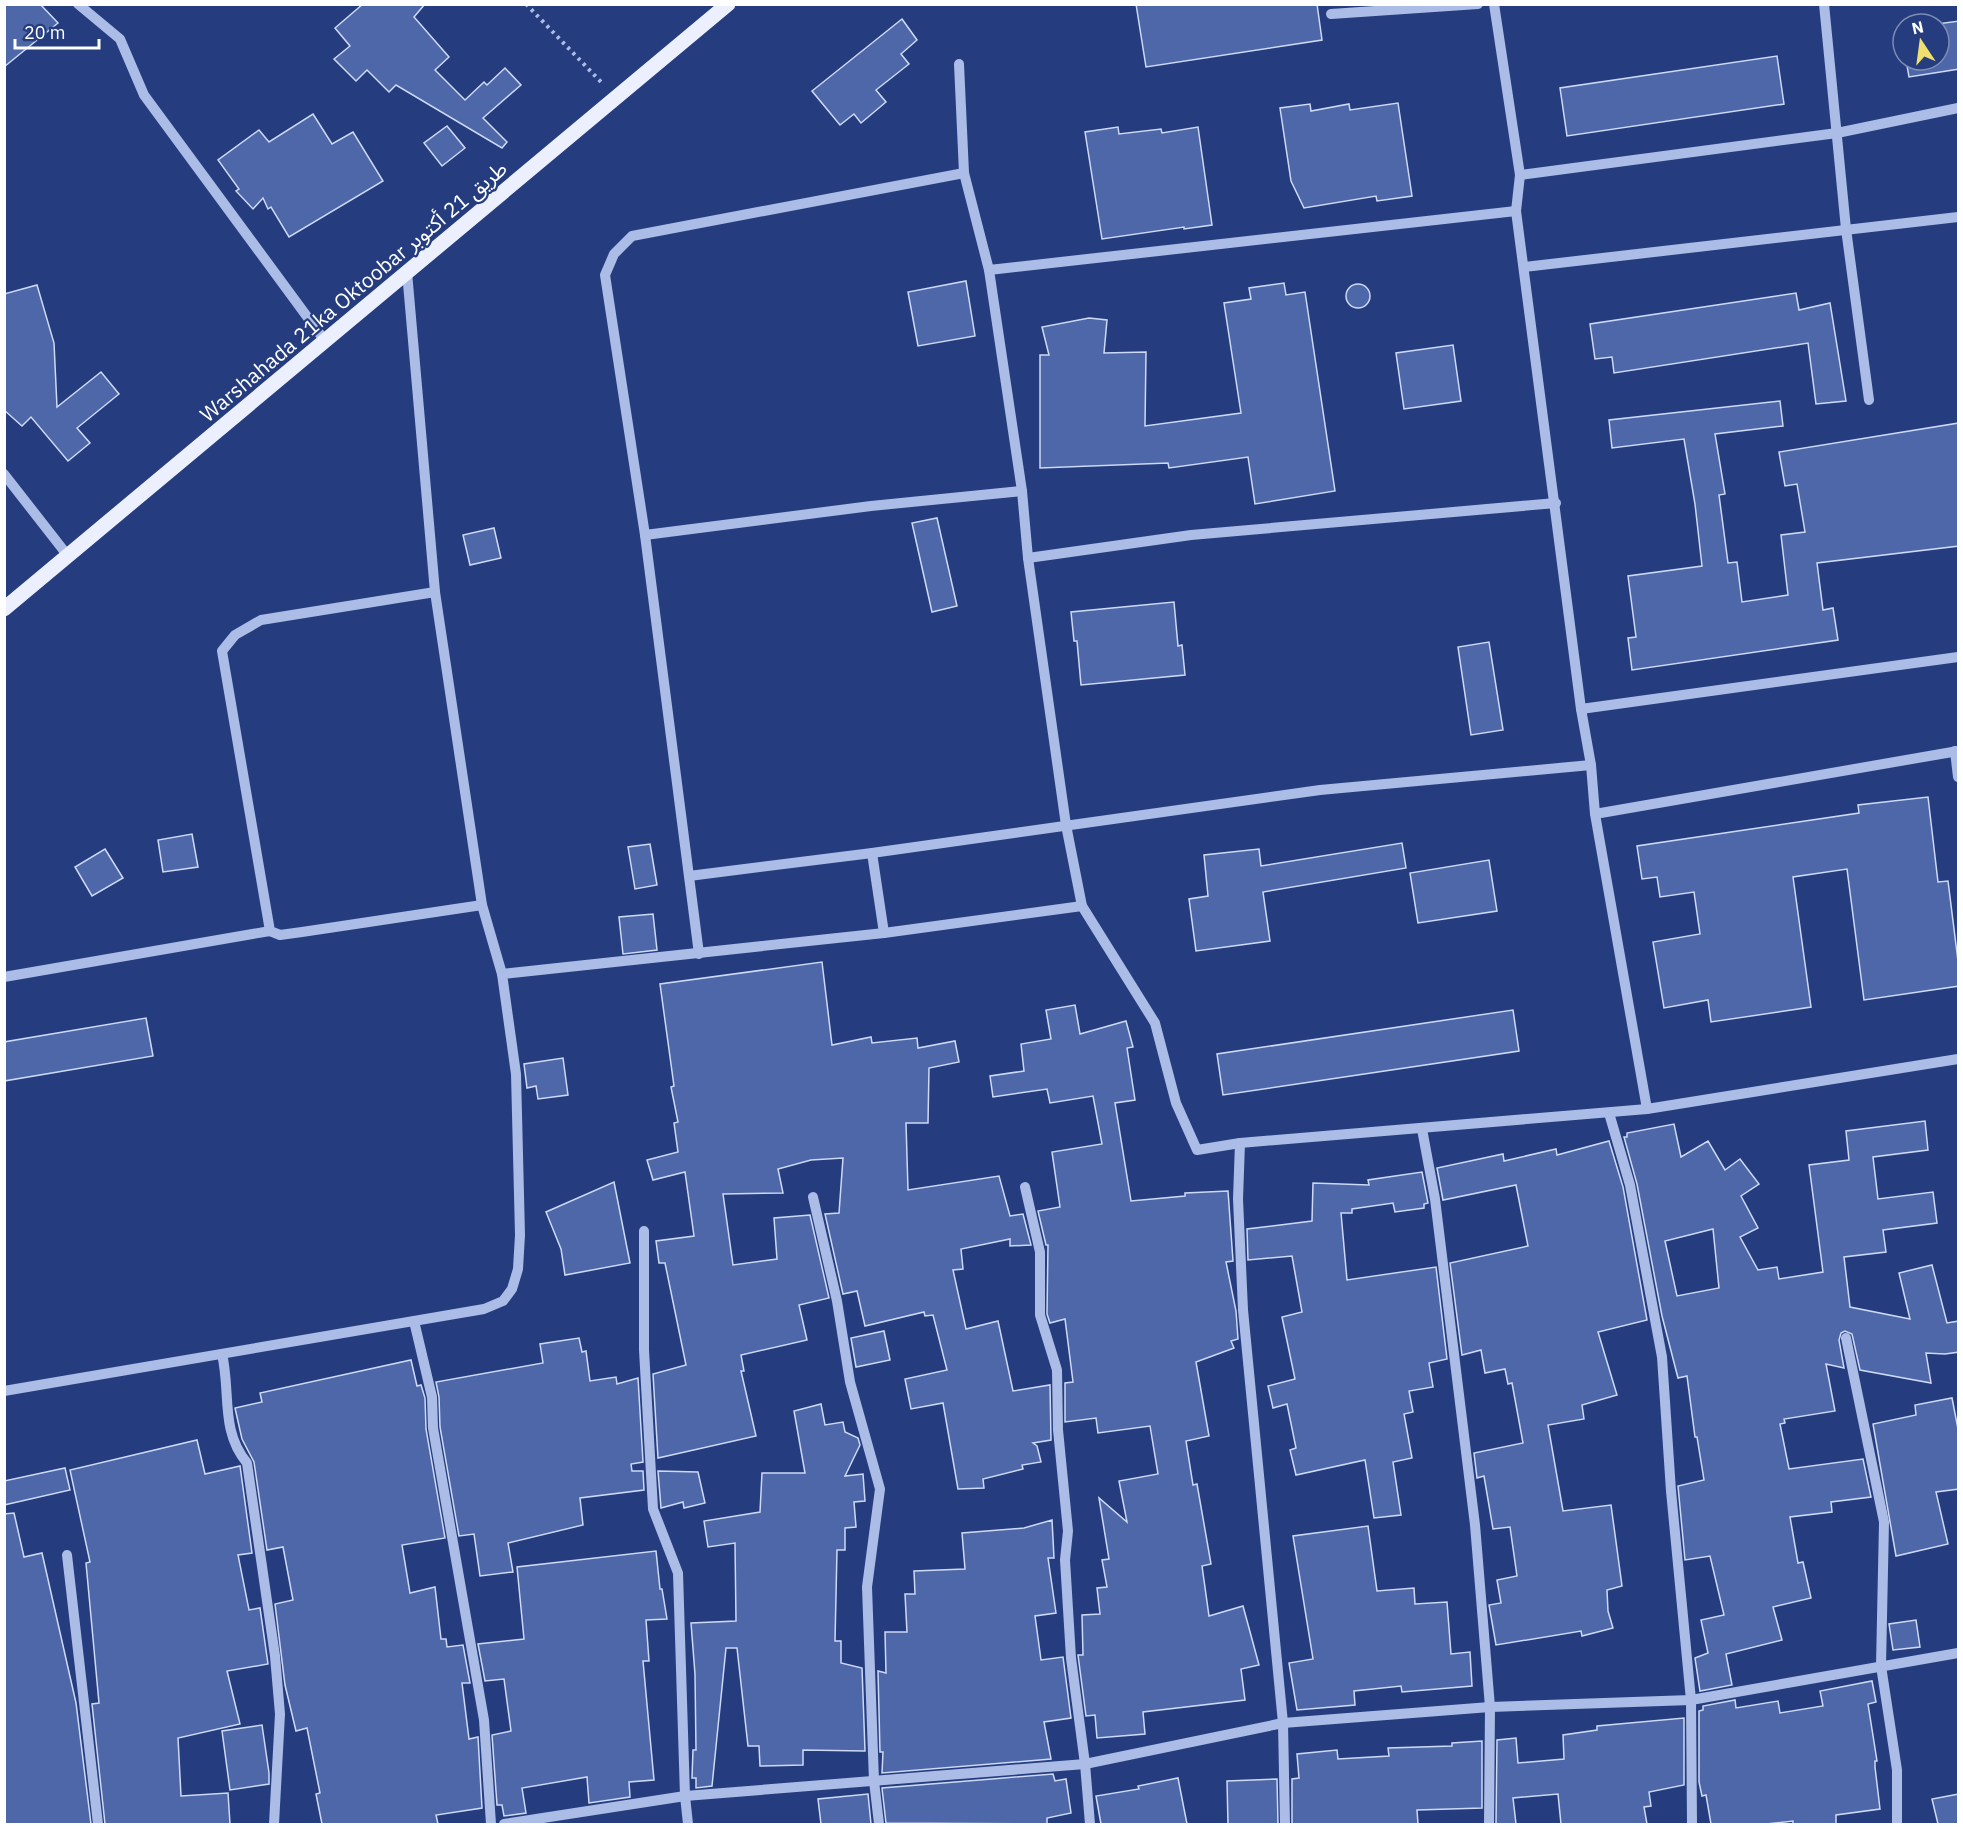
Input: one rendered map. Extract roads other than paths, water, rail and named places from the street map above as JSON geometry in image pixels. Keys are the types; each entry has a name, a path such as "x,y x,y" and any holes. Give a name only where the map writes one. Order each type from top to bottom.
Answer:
{"main road":[{"name":"Warshahada 21ka Oktoobar طريق 21 أكتوبر","path":"4,609 727,5"}],"street":[{"path":"78,4 120,39 144,95 325,341"},
{"path":"1332,14 1478,4"},
{"path":"1494,4 1520,175 1516,211 1556,503 1581,709 1591,765 1595,814 1647,1110"},
{"path":"1824,4 1846,229 1869,399"},
{"path":"958,64 964,173 989,270 1022,491 1028,558 1066,825 1082,906 1155,1023 1176,1103 1197,1150 1240,1143 1647,1110 1959,1059"},
{"path":"1520,175 1837,133 1959,108"},
{"path":"699,954 645,535 604,275 614,254 632,236 964,173"},
{"path":"989,270 1516,211"},
{"path":"1524,267 1959,217"},
{"path":"4,1391 484,1310 503,1301 512,1289 518,1269 520,1234 516,1074 502,974 482,905 435,592 407,272"},
{"path":"4,474 68,556"},
{"path":"645,535 871,506 1022,491"},
{"path":"1028,558 1191,535 1556,503"},
{"path":"270,931 222,651 235,635 261,620 435,592"},
{"path":"1581,709 1959,657"},
{"path":"1595,814 1957,751 1959,777"},
{"path":"689,876 872,853 1320,790 1591,765"},
{"path":"872,853 884,933"},
{"path":"4,977 270,931 280,935 482,905"},
{"path":"502,974 884,933 1082,906"},
{"path":"1609,1113 1630,1185 1662,1357 1671,1491 1691,1700 1692,1824"},
{"path":"1422,1129 1435,1199 1467,1456 1490,1707 1489,1824"},
{"path":"1240,1143 1238,1199 1243,1310 1283,1723 1285,1824"},
{"path":"1025,1187 1040,1252 1040,1315 1058,1370 1058,1430 1068,1530 1065,1560 1071,1658 1085,1764 1090,1824"},
{"path":"813,1197 837,1301 850,1383 880,1489 867,1587 874,1781 879,1824"},
{"path":"644,1231 644,1350 653,1509 678,1573 685,1796 688,1824"},
{"path":"414,1321 432,1397 433,1428 484,1720 491,1824"},
{"path":"1846,1338 1884,1522 1881,1666 1897,1770 1897,1824"},
{"path":"222,1354 225,1369 226,1414 238,1453 247,1463 275,1656 280,1714 274,1824"},
{"path":"67,1556 98,1824"},
{"path":"504,1824 685,1796 1085,1764 1283,1723 1490,1707 1691,1700 1959,1653"}]}
